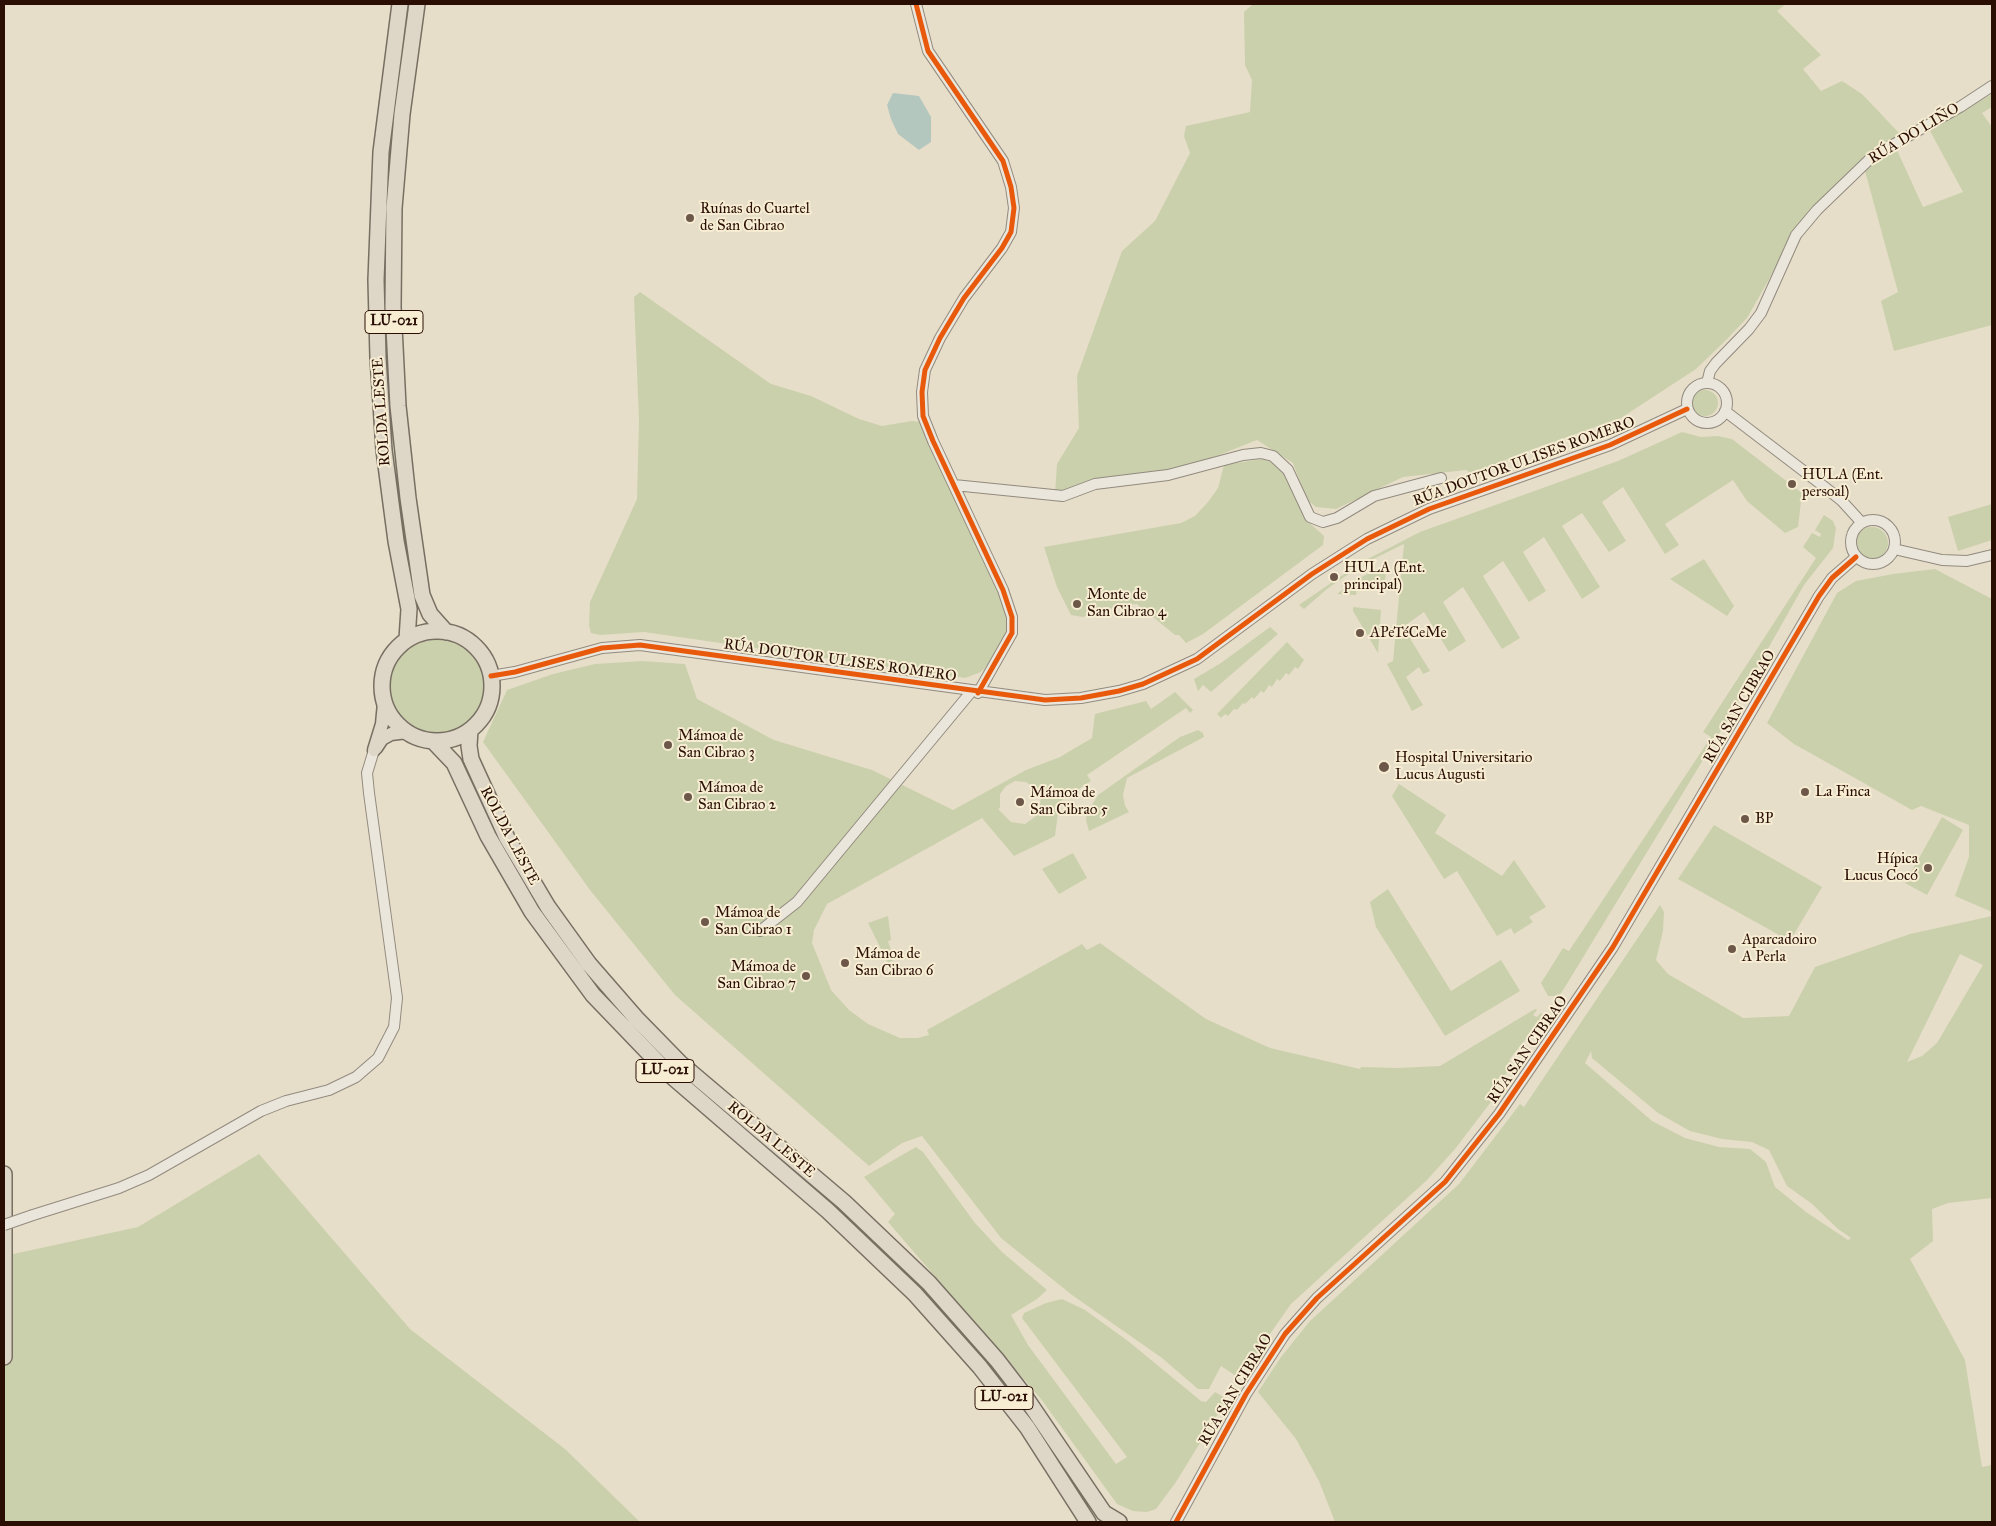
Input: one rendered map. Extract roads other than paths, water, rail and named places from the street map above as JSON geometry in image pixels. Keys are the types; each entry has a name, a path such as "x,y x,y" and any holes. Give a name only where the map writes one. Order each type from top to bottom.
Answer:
{"highway":[{"name":"ROLDA LESTE","path":"400,4 381,152 376,280 378,358 384,450 398,555 409,609 407,640"},
{"name":"ROLDA LESTE","path":"417,4 403,105 394,208 394,307 398,406 408,498 422,595 430,614 446,632"},
{"name":"ROLDA LESTE","path":"433,741 459,737 470,730 481,719 488,706 492,692 491,676 480,652 465,639 446,632 432,631 407,640 393,652 384,668 381,685 384,703 393,720 406,732 433,741 445,751 454,763 488,836 532,912 588,988 668,1073 848,1228 915,1294 969,1354 1009,1404 1043,1451 1088,1522"},
{"name":"ROLDA LESTE","path":"470,730 469,746 471,759 507,838 539,892 589,964 636,1018 680,1062 844,1202 929,1283 997,1360 1029,1401 1104,1513 1119,1522"},
{"path":"4,1174 4,1357"}],"main road":[{"path":"374,750 382,724 384,703"},
{"path":"374,750 382,739 391,734 406,732"}],"street":[{"path":"760,931 797,902 975,692 1012,633 1012,617 1003,590 923,416 922,392 925,370 940,338 964,298 1002,248 1010,232 1014,208 1011,187 1003,161 928,50 916,4"},
{"name":"RÚA DO LIÑO","path":"1708,383 1710,371 1716,362 1749,329 1760,313 1796,235 1817,210 1873,156 1960,107 1992,86"},
{"path":"1708,383 1719,387 1724,392 1726,405 1725,411 1717,420 1705,423 1694,418 1687,409 1687,398 1693,388 1708,383"},
{"name":"RÚA DOUTOR ULISES ROMERO","path":"491,676 515,672 602,648 640,645 975,692 1045,700 1082,698 1143,684 1197,659 1312,574 1367,539 1429,509 1610,445 1687,409"},
{"path":"1725,411 1841,500 1862,523"},
{"path":"954,485 1063,496 1095,484 1168,475 1243,454 1261,453 1273,456 1288,470 1310,517 1323,522 1337,518 1374,496 1442,478"},
{"path":"1872,520 1887,524 1893,532 1894,549 1889,558 1880,564 1868,564 1856,558 1852,550 1851,538 1854,530 1862,523 1872,520"},
{"path":"1894,549 1942,560 1967,561 1992,555"},
{"name":"RÚA SAN CIBRAO","path":"1176,1522 1246,1394 1285,1334 1317,1298 1445,1182 1499,1114 1612,947 1819,596 1832,578 1856,558"},
{"path":"4,1225 119,1188 149,1175 261,1111 286,1101 329,1090 356,1077 378,1058 394,1027 397,998 367,773 374,750"}],"place":[{"name":"Ruínas do Cuartel de San Cibrao","path":"690,218"},
{"name":"HULA (Ent. persoal)","path":"1792,484"},
{"name":"HULA (Ent. principal)","path":"1334,577"},
{"name":"Monte de San Cibrao 4","path":"1077,604"},
{"name":"APeTéCeMe","path":"1360,633"},
{"name":"Mámoa de San Cibrao 3","path":"668,745"},
{"name":"Hospital Universitario Lucus Augusti","path":"1384,767"},
{"name":"La Finca","path":"1805,792"},
{"name":"Mámoa de San Cibrao 2","path":"688,797"},
{"name":"Mámoa de San Cibrao 5","path":"1020,802"},
{"name":"BP","path":"1745,819"},
{"name":"Hípica Lucus Cocó","path":"1928,868"},
{"name":"Mámoa de San Cibrao 1","path":"705,922"},
{"name":"Aparcadoiro A Perla","path":"1732,949"},
{"name":"Mámoa de San Cibrao 6","path":"845,963"},
{"name":"Mámoa de San Cibrao 7","path":"806,976"}]}
